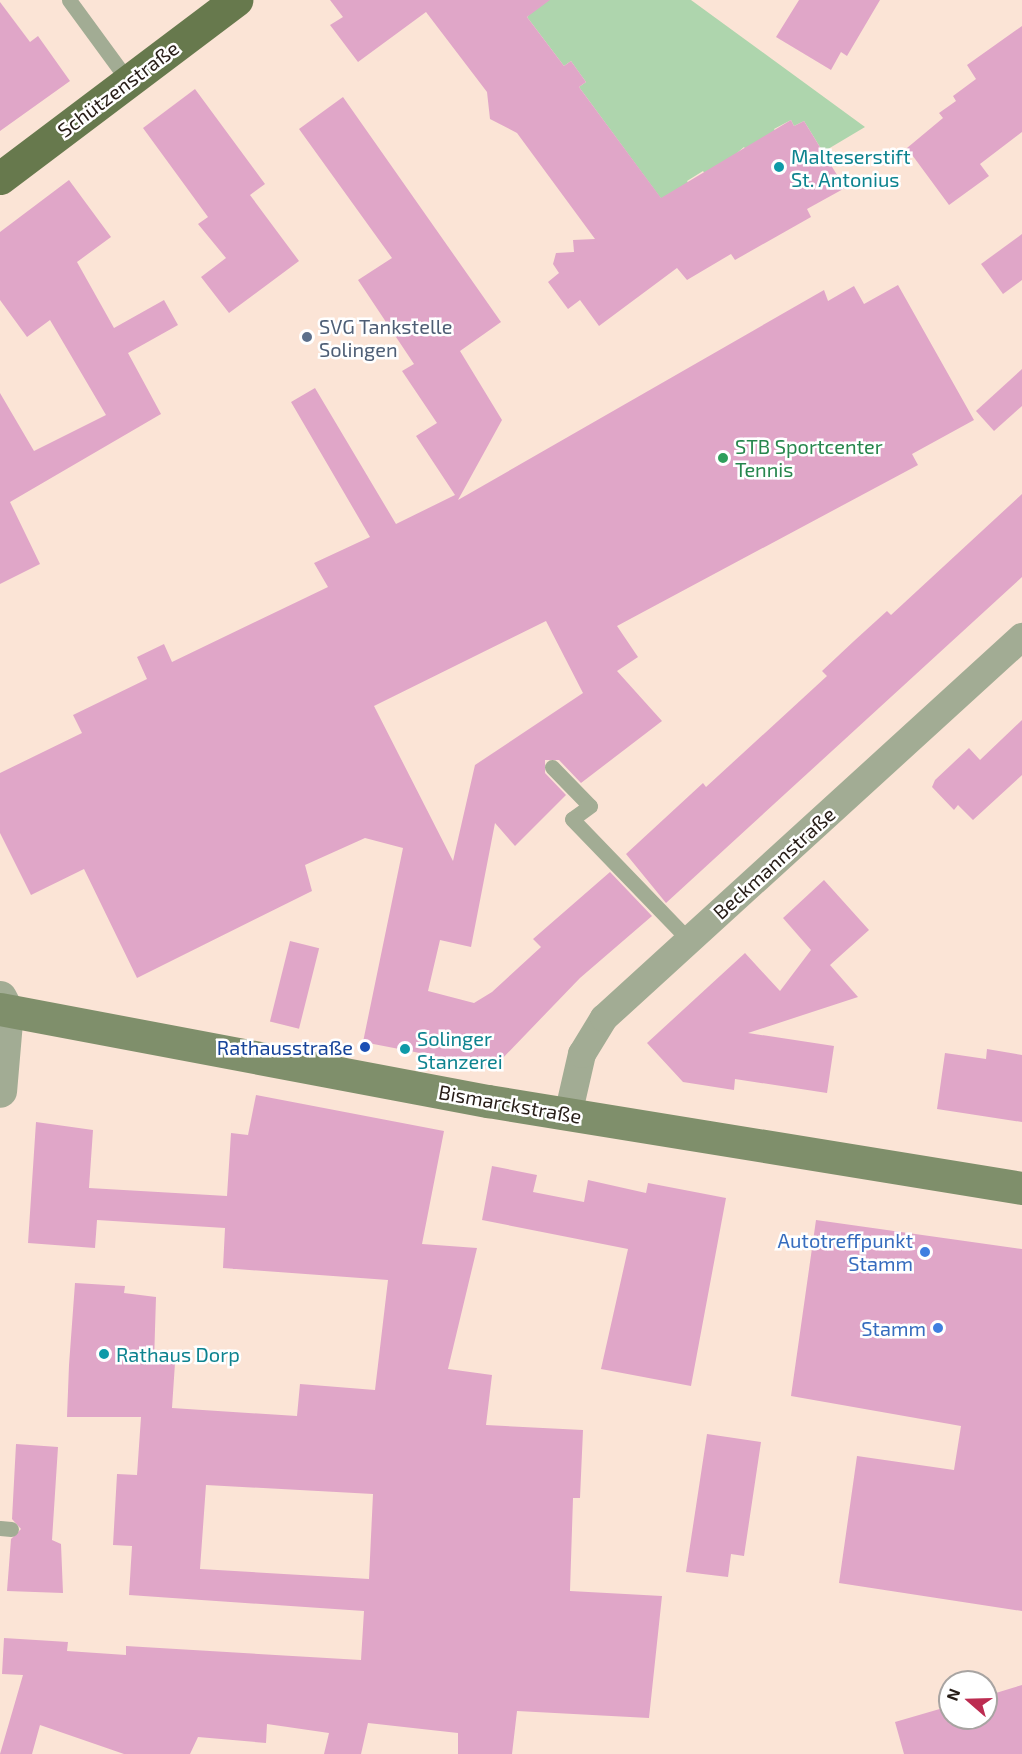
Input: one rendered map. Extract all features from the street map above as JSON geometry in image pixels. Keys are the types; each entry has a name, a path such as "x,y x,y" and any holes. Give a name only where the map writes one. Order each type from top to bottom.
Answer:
{"main road":[{"name":"Schützenstraße","path":"0,178 236,0"},
{"name":"Bismarckstraße","path":"2,1005 567,1114 1022,1188"}],"street":[{"name":"Beckmannstraße","path":"567,1114 595,1027 1022,637"},
{"path":"0,1091 2,1005"}],"lane":[{"path":"69,0 129,82"},
{"path":"552,767 590,806 572,819 689,940"}],"green space":[{"path":"545,0 691,0 865,127 823,152 804,121 794,126 791,120 774,129 778,136 748,153 744,147 708,178 703,171 687,181 692,188 665,204 579,87 586,82 571,61 564,66 527,17"}],"building":[{"name":"Malteserstift St. Antonius","path":"330,0 550,0 527,17 564,66 571,61 586,82 579,87 661,198 791,120 794,126 804,121 845,188 807,209 811,217 735,260 731,254 687,280 677,268 599,326 580,300 568,309 548,282 559,273 553,264 556,253 574,252 573,240 595,239 517,133 490,119 487,92 426,12 358,62 330,25 343,17"},
{"path":"799,0 880,0 847,56 841,52 831,70 776,37"},
{"path":"0,2 30,42 38,36 70,81 0,131"},
{"path":"1022,26 1022,132 980,164 989,176 949,205 907,148 943,118 939,113 956,101 953,96 976,79 967,65"},
{"path":"195,89 265,184 250,195 299,261 229,313 201,277 226,258 198,224 208,217 143,128"},
{"path":"343,97 501,322 460,351 502,420 458,500 824,290 828,301 854,286 864,304 898,285 974,420 912,454 918,465 617,626 638,657 617,671 662,721 581,783 559,760 545,760 545,773 566,795 515,846 495,823 471,947 440,940 428,991 474,1003 492,992 541,947 533,939 610,872 652,916 580,978 499,1062 487,1066 363,1042 403,848 365,838 305,865 312,891 137,978 84,869 31,895 0,833 0,773 82,733 73,715 147,679 137,657 164,644 172,662 328,587 314,563 370,537 291,402 315,388 396,524 455,495 416,436 437,423 402,371 414,364 358,280 392,258 299,129","holes":["546,621 583,693 475,765 453,861 374,706"]},
{"path":"69,180 111,237 77,262 114,328 164,300 178,325 128,353 161,414 10,502 40,564 0,584 0,393 34,451 106,415 50,320 27,337 0,300 0,232"},
{"path":"1022,234 1022,280 1003,294 981,264"},
{"path":"1022,369 1022,406 994,431 976,411"},
{"path":"1022,494 1022,577 666,903 626,854 703,783 706,787 827,676 822,671 887,611 891,615"},
{"path":"1022,720 1022,775 973,820 958,805 954,810 932,787 935,780 969,748 980,760"},
{"path":"824,880 869,930 830,965 858,997 748,1033 834,1046 827,1093 735,1079 734,1090 683,1082 647,1043 745,953 780,991 811,950 783,918"},
{"path":"290,941 319,948 299,1029 270,1022"},
{"path":"987,1049 1022,1055 1022,1122 937,1109 945,1053 986,1059"},
{"path":"256,1095 444,1131 422,1244 477,1248 448,1369 492,1375 486,1425 583,1430 580,1498 573,1498 570,1591 662,1596 649,1718 517,1711 512,1754 458,1754 458,1733 368,1723 361,1754 324,1754 329,1733 267,1724 266,1743 198,1737 190,1754 124,1754 40,1725 32,1754 0,1754 23,1675 2,1674 4,1638 68,1642 67,1651 126,1655 126,1646 361,1660 364,1611 129,1595 132,1546 113,1545 117,1474 137,1475 141,1417 67,1417 69,1365 75,1283 125,1286 124,1293 156,1297 154,1362 175,1363 172,1408 297,1416 300,1384 375,1390 388,1280 223,1268 225,1228 97,1220 95,1248 28,1243 36,1122 93,1130 89,1188 227,1196 231,1133 248,1135","holes":["206,1485 373,1494 369,1579 200,1569"]},
{"path":"492,1166 537,1175 533,1192 584,1202 588,1180 646,1193 648,1183 726,1198 691,1386 601,1369 628,1249 482,1220"},
{"path":"816,1220 1022,1249 1022,1611 839,1583 857,1456 954,1470 961,1426 791,1396"},
{"path":"707,1434 761,1442 744,1556 731,1554 728,1577 686,1572"},
{"path":"16,1444 58,1447 52,1540 61,1544 63,1593 7,1591 11,1539 21,1529 12,1519"},
{"path":"1022,1685 1022,1754 904,1754 895,1722 938,1709 938,1730 998,1730 998,1692"}],"place":[{"name":"Malteserstift St. Antonius","path":"779,167"},
{"name":"SVG Tankstelle Solingen","path":"307,337"},
{"name":"STB Sportcenter Tennis","path":"723,458"},
{"name":"Rathausstraße","path":"365,1047"},
{"name":"Solinger Stanzerei","path":"405,1049"},
{"name":"Autotreffpunkt Stamm","path":"925,1252"},
{"name":"Stamm","path":"938,1328"},
{"name":"Rathaus Dorp","path":"104,1354"}]}
